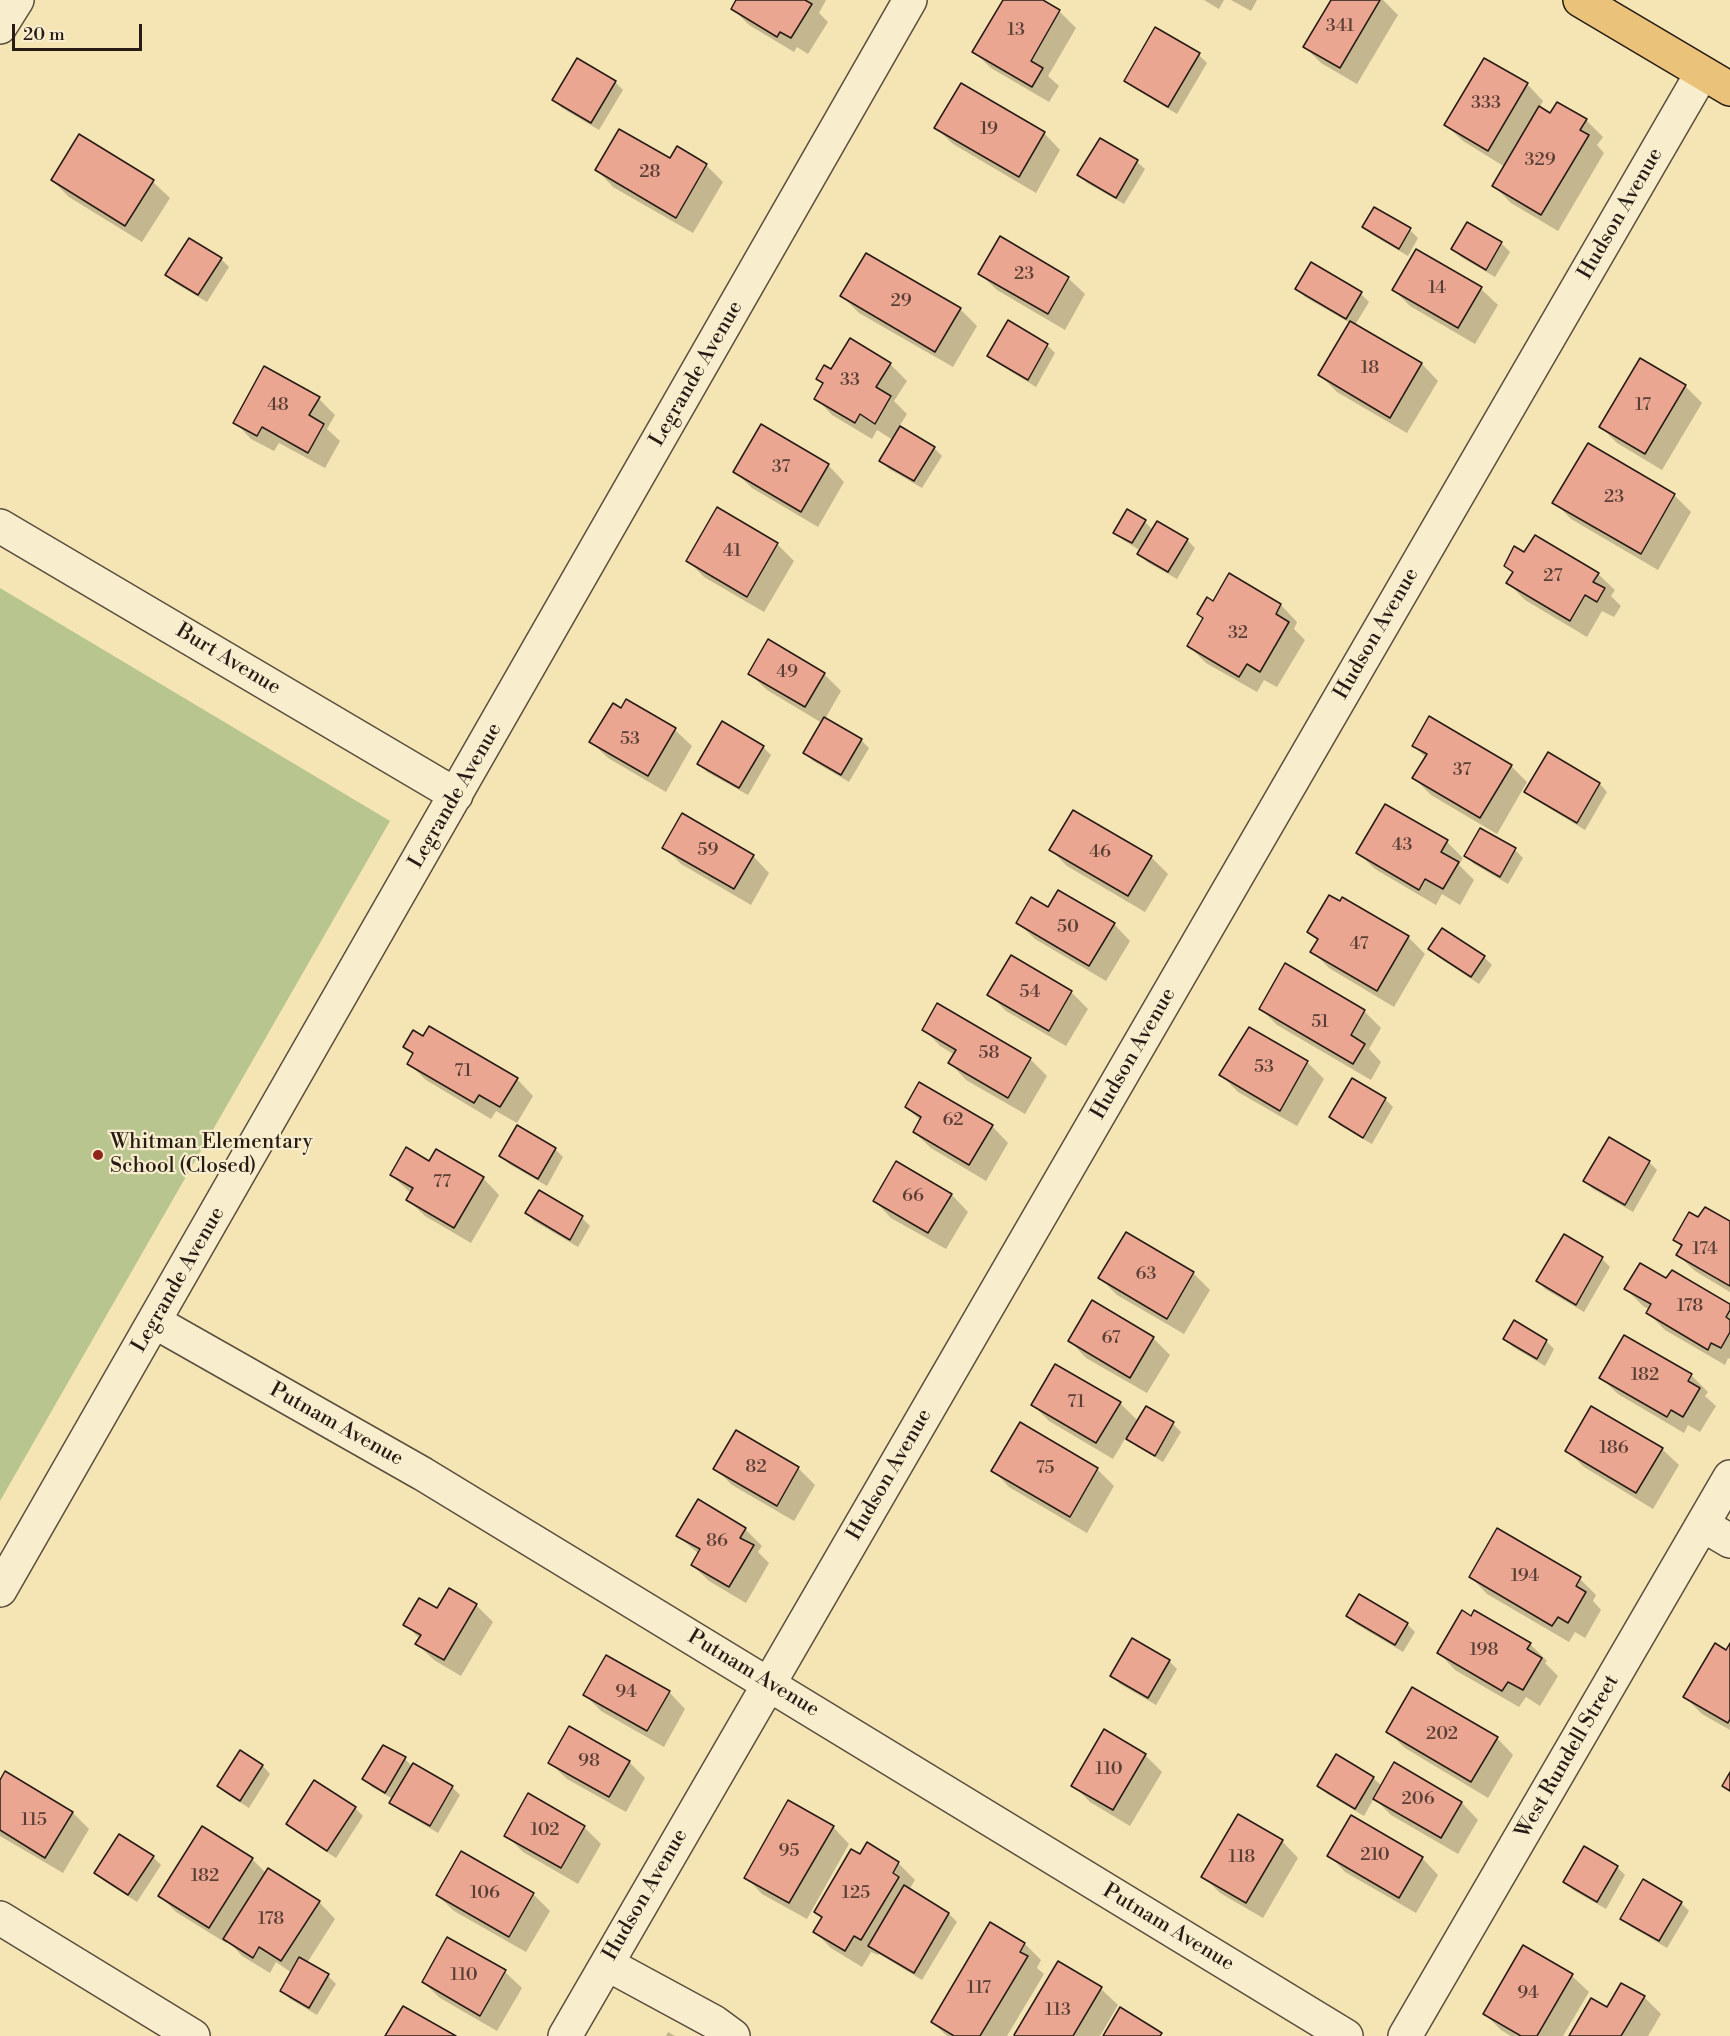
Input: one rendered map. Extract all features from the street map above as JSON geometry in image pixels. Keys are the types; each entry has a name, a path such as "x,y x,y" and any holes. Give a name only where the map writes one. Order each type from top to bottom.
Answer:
{"main road":[{"path":"1580,0 1730,89"}],"street":[{"path":"0,27 17,0"},
{"name":"Legrande Avenue","path":"0,1590 910,0"},
{"name":"Hudson Avenue","path":"565,2036 1702,73"},
{"name":"Burt Avenue","path":"0,526 456,795"},
{"name":"Putnam Avenue","path":"155,1322 423,1474 1346,2036"},
{"name":"West Rundell Street","path":"1405,2036 1730,1477"},
{"path":"1703,1525 1730,1541"},
{"path":"0,1918 193,2036"},
{"path":"607,1964 714,2022 733,2036"}],"green space":[{"name":"Whitman Elementary School (Closed)","path":"0,588 390,821 0,1501"}],"building":[{"path":"736,0 805,0 812,4 791,38 780,32 777,37 731,9"},
{"path":"1003,0 1043,0 1060,10 1031,61 1043,68 1032,87 972,52"},
{"path":"1331,0 1380,0 1340,68 1303,47"},
{"path":"1155,27 1200,53 1168,107 1124,81"},
{"path":"577,58 616,81 591,123 552,100"},
{"path":"1484,58 1528,83 1488,151 1444,125"},
{"path":"961,83 1045,132 1019,177 934,128"},
{"path":"1557,102 1587,119 1580,130 1589,135 1541,215 1492,186 1539,106 1550,113"},
{"path":"619,129 670,158 677,146 707,164 676,218 595,170"},
{"path":"79,134 154,180 125,226 51,180"},
{"path":"1100,138 1138,160 1116,198 1077,175"},
{"path":"1374,207 1411,228 1399,249 1362,227"},
{"path":"1467,222 1502,242 1486,270 1451,249"},
{"path":"1000,236 1069,277 1048,314 978,274"},
{"path":"189,238 222,258 198,295 165,275"},
{"path":"1416,249 1482,287 1458,328 1392,290"},
{"path":"866,253 961,308 935,352 840,296"},
{"path":"1311,262 1362,292 1346,319 1295,289"},
{"path":"1008,320 1048,344 1028,380 987,356"},
{"path":"1350,321 1422,363 1390,418 1318,375"},
{"path":"850,338 891,363 876,387 891,396 875,424 860,414 855,423 814,399 823,383 816,379 824,365 831,369"},
{"path":"1640,358 1686,385 1645,454 1599,427"},
{"path":"264,366 320,397 309,415 324,424 308,453 262,427 257,436 233,423"},
{"path":"761,424 829,464 801,512 733,472"},
{"path":"900,426 935,447 914,481 879,461"},
{"path":"1588,443 1675,494 1641,554 1552,503"},
{"path":"717,507 778,543 747,597 686,561"},
{"path":"1127,509 1146,520 1132,543 1113,533"},
{"path":"1157,521 1188,539 1168,572 1137,554"},
{"path":"1535,535 1599,573 1593,582 1605,588 1597,602 1585,595 1570,621 1506,583 1513,572 1504,566 1514,546 1524,552"},
{"path":"1229,573 1281,604 1276,614 1289,622 1260,672 1247,664 1239,677 1187,646 1203,618 1197,614 1207,597 1213,601"},
{"path":"768,639 825,673 805,707 748,674"},
{"path":"626,699 676,728 648,776 589,742 613,703 621,708"},
{"path":"1429,716 1512,765 1480,818 1412,778 1427,754 1412,746"},
{"path":"824,717 862,739 841,775 803,753"},
{"path":"722,721 764,746 739,788 697,764"},
{"path":"1548,752 1600,783 1577,823 1524,792"},
{"path":"1385,804 1448,840 1441,852 1459,862 1443,889 1425,879 1419,890 1356,853"},
{"path":"1073,810 1152,856 1128,896 1049,850"},
{"path":"682,813 754,855 734,889 662,848"},
{"path":"1480,828 1516,848 1500,877 1464,856"},
{"path":"1058,890 1115,923 1089,966 1016,923 1031,897 1048,907"},
{"path":"1329,895 1340,901 1342,897 1409,936 1377,991 1310,952 1318,939 1307,932"},
{"path":"1442,928 1485,956 1471,977 1428,949"},
{"path":"1011,955 1072,991 1049,1031 987,995"},
{"path":"1285,963 1365,1010 1351,1035 1365,1044 1353,1064 1259,1009"},
{"path":"937,1003 1031,1058 1008,1098 948,1063 956,1050 922,1030"},
{"path":"429,1026 518,1078 500,1107 479,1095 474,1103 407,1064 413,1053 403,1047 413,1030 423,1036"},
{"path":"1249,1027 1308,1061 1280,1111 1219,1075"},
{"path":"1352,1078 1386,1098 1363,1138 1329,1117"},
{"path":"919,1082 993,1125 969,1165 913,1132 921,1117 905,1107"},
{"path":"517,1125 556,1148 538,1179 499,1156"},
{"path":"1609,1137 1650,1161 1625,1205 1583,1181"},
{"path":"406,1147 429,1161 436,1149 484,1177 454,1228 406,1200 413,1188 390,1175"},
{"path":"896,1161 952,1194 928,1233 873,1201"},
{"path":"539,1190 583,1216 570,1240 525,1213"},
{"path":"1705,1207 1730,1221 1730,1286 1676,1255 1682,1245 1673,1240 1689,1212 1698,1217"},
{"path":"1126,1232 1194,1272 1167,1319 1098,1278"},
{"path":"1564,1234 1603,1257 1576,1305 1536,1281"},
{"path":"1640,1263 1666,1278 1672,1270 1730,1304 1726,1317 1730,1320 1730,1332 1721,1348 1711,1343 1708,1350 1646,1313 1651,1304 1624,1289"},
{"path":"1092,1300 1154,1337 1130,1378 1068,1341"},
{"path":"1514,1320 1547,1340 1537,1359 1503,1339"},
{"path":"1624,1335 1692,1374 1688,1381 1700,1388 1683,1417 1671,1410 1667,1417 1599,1378"},
{"path":"1055,1364 1121,1402 1096,1443 1031,1405"},
{"path":"1146,1406 1174,1422 1155,1456 1126,1439"},
{"path":"1591,1406 1663,1448 1636,1493 1565,1451"},
{"path":"1020,1422 1098,1468 1070,1517 991,1471"},
{"path":"736,1430 799,1467 777,1506 713,1469"},
{"path":"698,1499 746,1528 740,1538 754,1545 729,1587 691,1565 700,1549 676,1536"},
{"path":"1497,1528 1581,1577 1576,1586 1586,1592 1568,1623 1558,1617 1552,1626 1469,1577"},
{"path":"449,1588 477,1604 444,1660 415,1644 421,1635 403,1625 419,1598 437,1608"},
{"path":"1359,1594 1408,1623 1395,1645 1346,1616"},
{"path":"1462,1610 1471,1616 1474,1610 1531,1643 1527,1649 1542,1658 1523,1690 1508,1682 1502,1691 1437,1653"},
{"path":"1132,1638 1170,1660 1148,1698 1110,1676"},
{"path":"1715,1643 1726,1650 1730,1643 1730,1719 1728,1723 1683,1697"},
{"path":"606,1655 670,1691 647,1731 583,1695"},
{"path":"1412,1687 1498,1737 1471,1782 1386,1732"},
{"path":"569,1726 630,1761 609,1797 548,1763"},
{"path":"1104,1729 1146,1754 1113,1810 1071,1786"},
{"path":"383,1745 406,1757 385,1793 362,1779"},
{"path":"240,1750 263,1765 240,1801 217,1786"},
{"path":"1336,1754 1374,1777 1355,1809 1317,1786"},
{"path":"1394,1762 1462,1802 1441,1838 1373,1799"},
{"path":"413,1763 453,1786 430,1826 389,1803"},
{"path":"5,1771 73,1812 45,1858 0,1830 0,1780"},
{"path":"1730,1772 1730,1791 1722,1786"},
{"path":"314,1780 356,1807 327,1851 286,1824"},
{"path":"528,1793 585,1826 561,1868 504,1836"},
{"path":"788,1800 834,1826 789,1903 744,1878"},
{"path":"1238,1814 1283,1840 1246,1903 1201,1877"},
{"path":"1351,1815 1423,1857 1399,1898 1327,1856"},
{"path":"202,1826 253,1858 209,1928 158,1896"},
{"path":"119,1834 154,1856 128,1895 94,1873"},
{"path":"867,1842 899,1862 893,1873 899,1877 861,1940 854,1936 845,1951 813,1932 822,1917 814,1912 851,1849 860,1854"},
{"path":"1584,1846 1618,1866 1597,1902 1563,1882"},
{"path":"461,1851 534,1893 509,1937 436,1895"},
{"path":"268,1868 320,1901 281,1961 259,1947 253,1958 223,1939"},
{"path":"1643,1879 1682,1902 1659,1941 1620,1919"},
{"path":"904,1885 949,1913 914,1973 868,1946"},
{"path":"990,1922 1025,1943 1020,1952 1028,1956 980,2036 954,2036 931,2022"},
{"path":"447,1937 506,1970 480,2016 422,1982"},
{"path":"1523,1945 1573,1974 1537,2036 1521,2036 1483,2014"},
{"path":"299,1957 329,1974 309,2008 280,1991"},
{"path":"1058,1961 1102,1987 1073,2036 1015,2036 1014,2035"},
{"path":"1621,1983 1645,1996 1621,2036 1569,2036 1591,1998 1607,2007"},
{"path":"403,2006 456,2036 385,2036"},
{"path":"1120,2007 1162,2033 1160,2036 1103,2036"}],"place":[{"name":"Whitman Elementary School (Closed)","path":"98,1155"}]}
